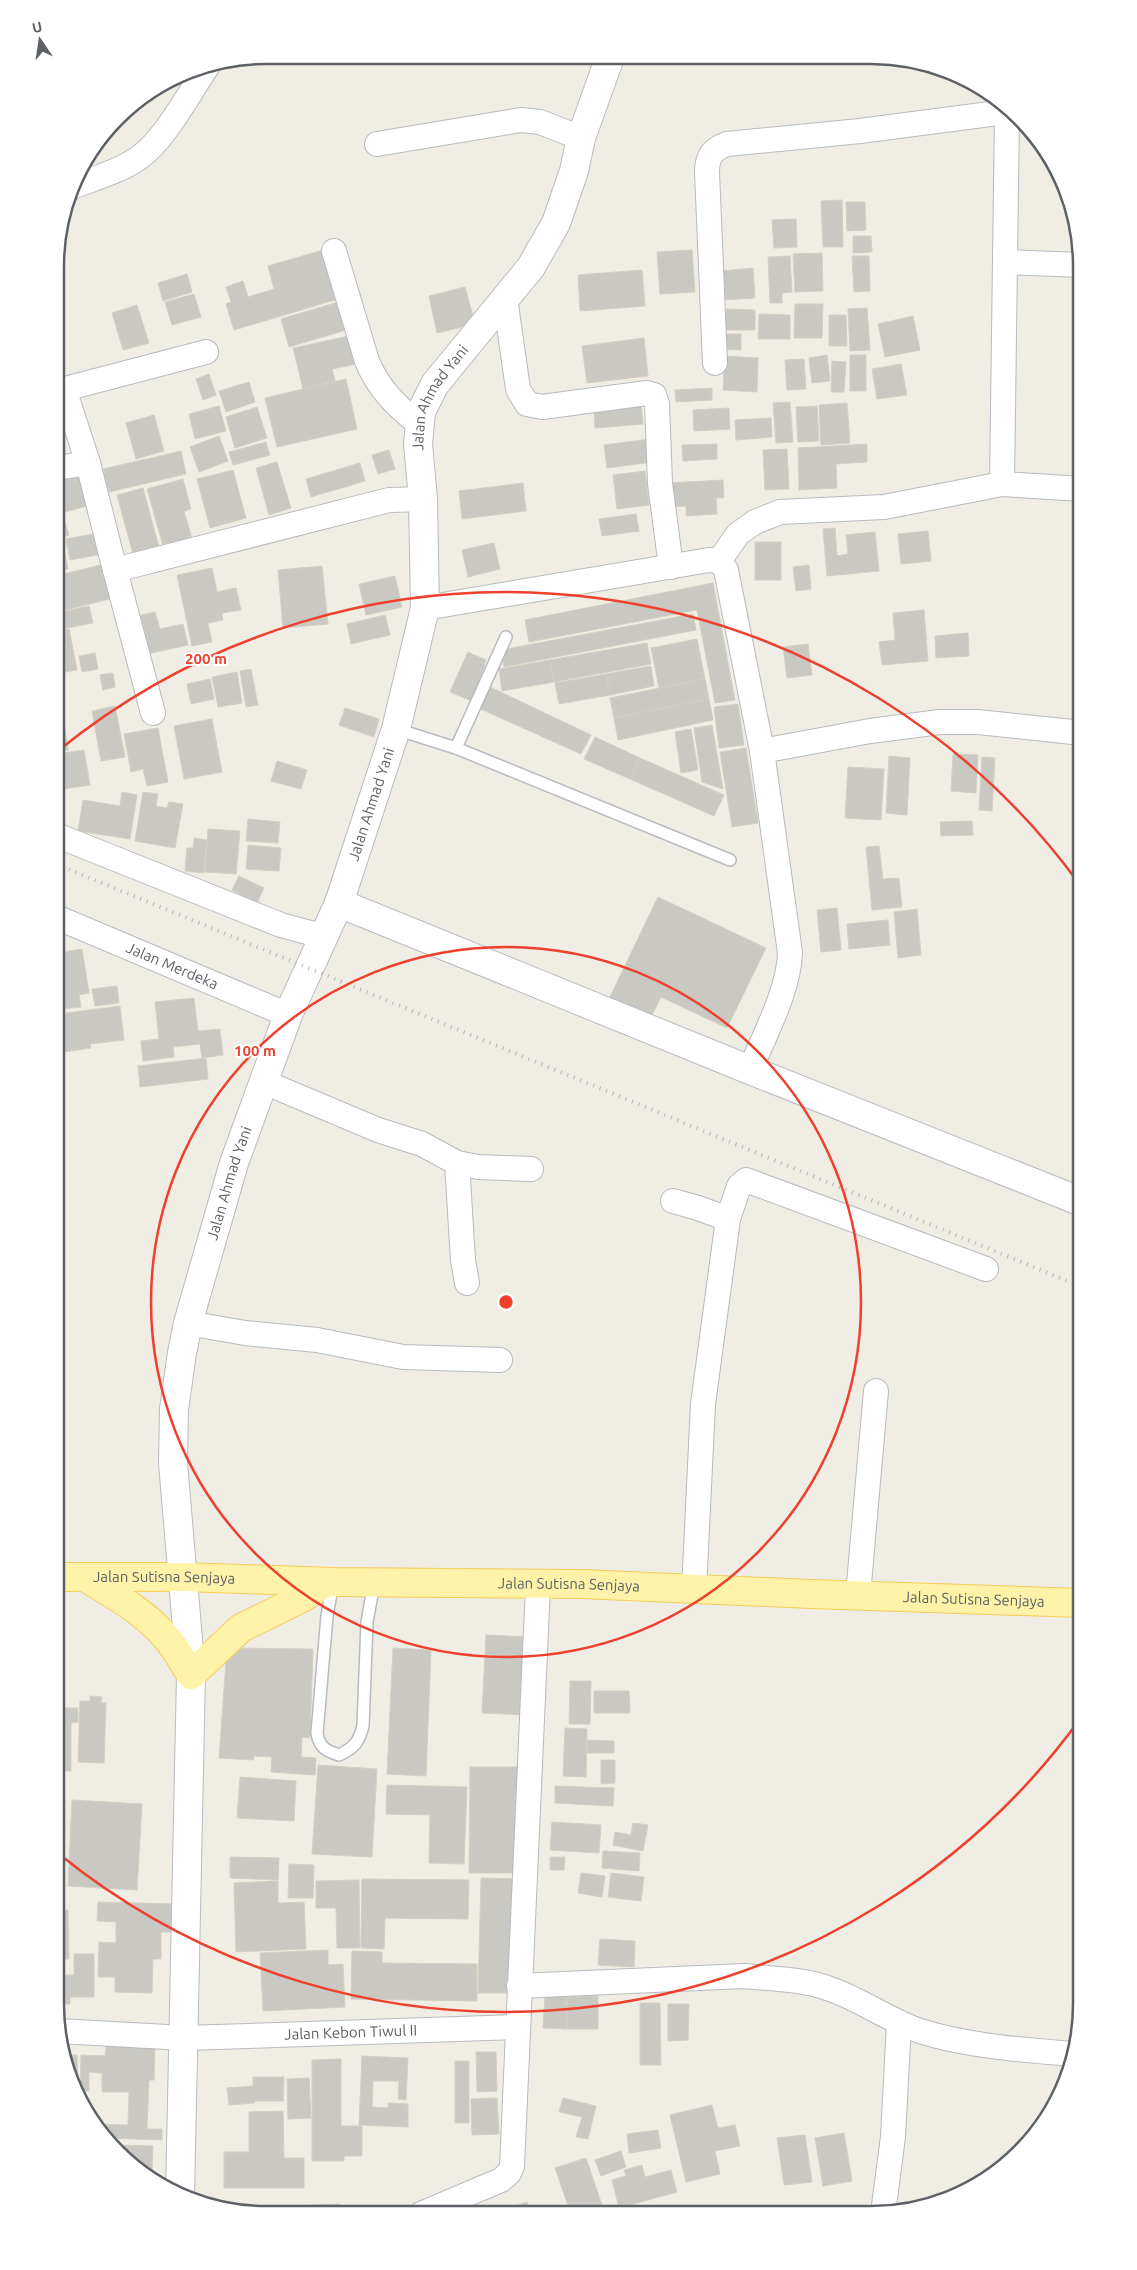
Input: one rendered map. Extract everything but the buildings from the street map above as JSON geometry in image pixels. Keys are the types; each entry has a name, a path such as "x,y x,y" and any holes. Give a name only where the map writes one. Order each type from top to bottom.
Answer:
{"main road":[{"name":"Jalan Sutisna Senjaya","path":"64,1577 183,1577 374,1583 582,1584 694,1590 1073,1603"},
{"path":"85,1578 115,1595 150,1621 166,1636 191,1675 241,1628 330,1582"}],"street":[{"name":"Jalan Ahmad Yani","path":"180,2187 185,2038 191,1675 175,1503 173,1436 177,1386 188,1323 234,1163 295,1003 339,903 396,729 425,608 423,499 418,444 418,424 424,403 435,384 531,267 556,223 574,171 581,138 607,64"},
{"path":"81,183 132,163 149,150 160,138 202,74"},
{"path":"715,363 707,172 708,157 713,151 727,144 870,129 1002,112"},
{"path":"1002,484 1010,119"},
{"path":"377,144 521,120 540,122 581,138"},
{"path":"334,251 367,361 374,376 391,399 418,424"},
{"path":"1006,262 1073,265"},
{"path":"505,298 518,389 526,404 542,407 647,392 654,395 657,404 660,483 671,567"},
{"path":"64,389 206,352"},
{"path":"64,400 88,463 153,713"},
{"path":"64,467 88,463"},
{"path":"719,561 738,534 755,522 780,512 884,507 1002,484 1073,488"},
{"path":"115,570 389,500 423,499"},
{"path":"425,608 709,560 719,561 726,570 762,751 782,879 790,953 790,966 778,1004 750,1070"},
{"path":"762,751 870,731 940,722 978,722 1073,732"},
{"path":"64,839 281,925 325,937"},
{"path":"339,903 1073,1198"},
{"name":"Jalan Merdeka","path":"64,920 295,1003"},
{"path":"264,1082 378,1130 422,1144 457,1163 478,1167 531,1168"},
{"path":"457,1163 462,1260 467,1283"},
{"path":"694,1590 703,1404 728,1219 738,1186 746,1180 750,1181 986,1269"},
{"path":"673,1201 728,1219"},
{"path":"188,1323 245,1333 317,1340 404,1357 500,1360"},
{"path":"858,1595 876,1391"},
{"path":"441,2206 501,2180 511,2170 538,1585"},
{"path":"519,1986 744,1976 829,1988 853,1998 899,2023 922,2031 996,2047 1067,2053"},
{"path":"884,2206 893,2137 899,2023"},
{"name":"Jalan Kebon Tiwul II","path":"65,2031 185,2038 518,2026"}],"lane":[{"path":"456,748 506,637"},
{"path":"396,729 456,748 730,860"},
{"path":"330,1582 317,1733 318,1741 326,1751 339,1755 351,1749 359,1741 363,1726 367,1622 374,1583"}],"railway":[{"path":"64,867 1073,1283"}]}
